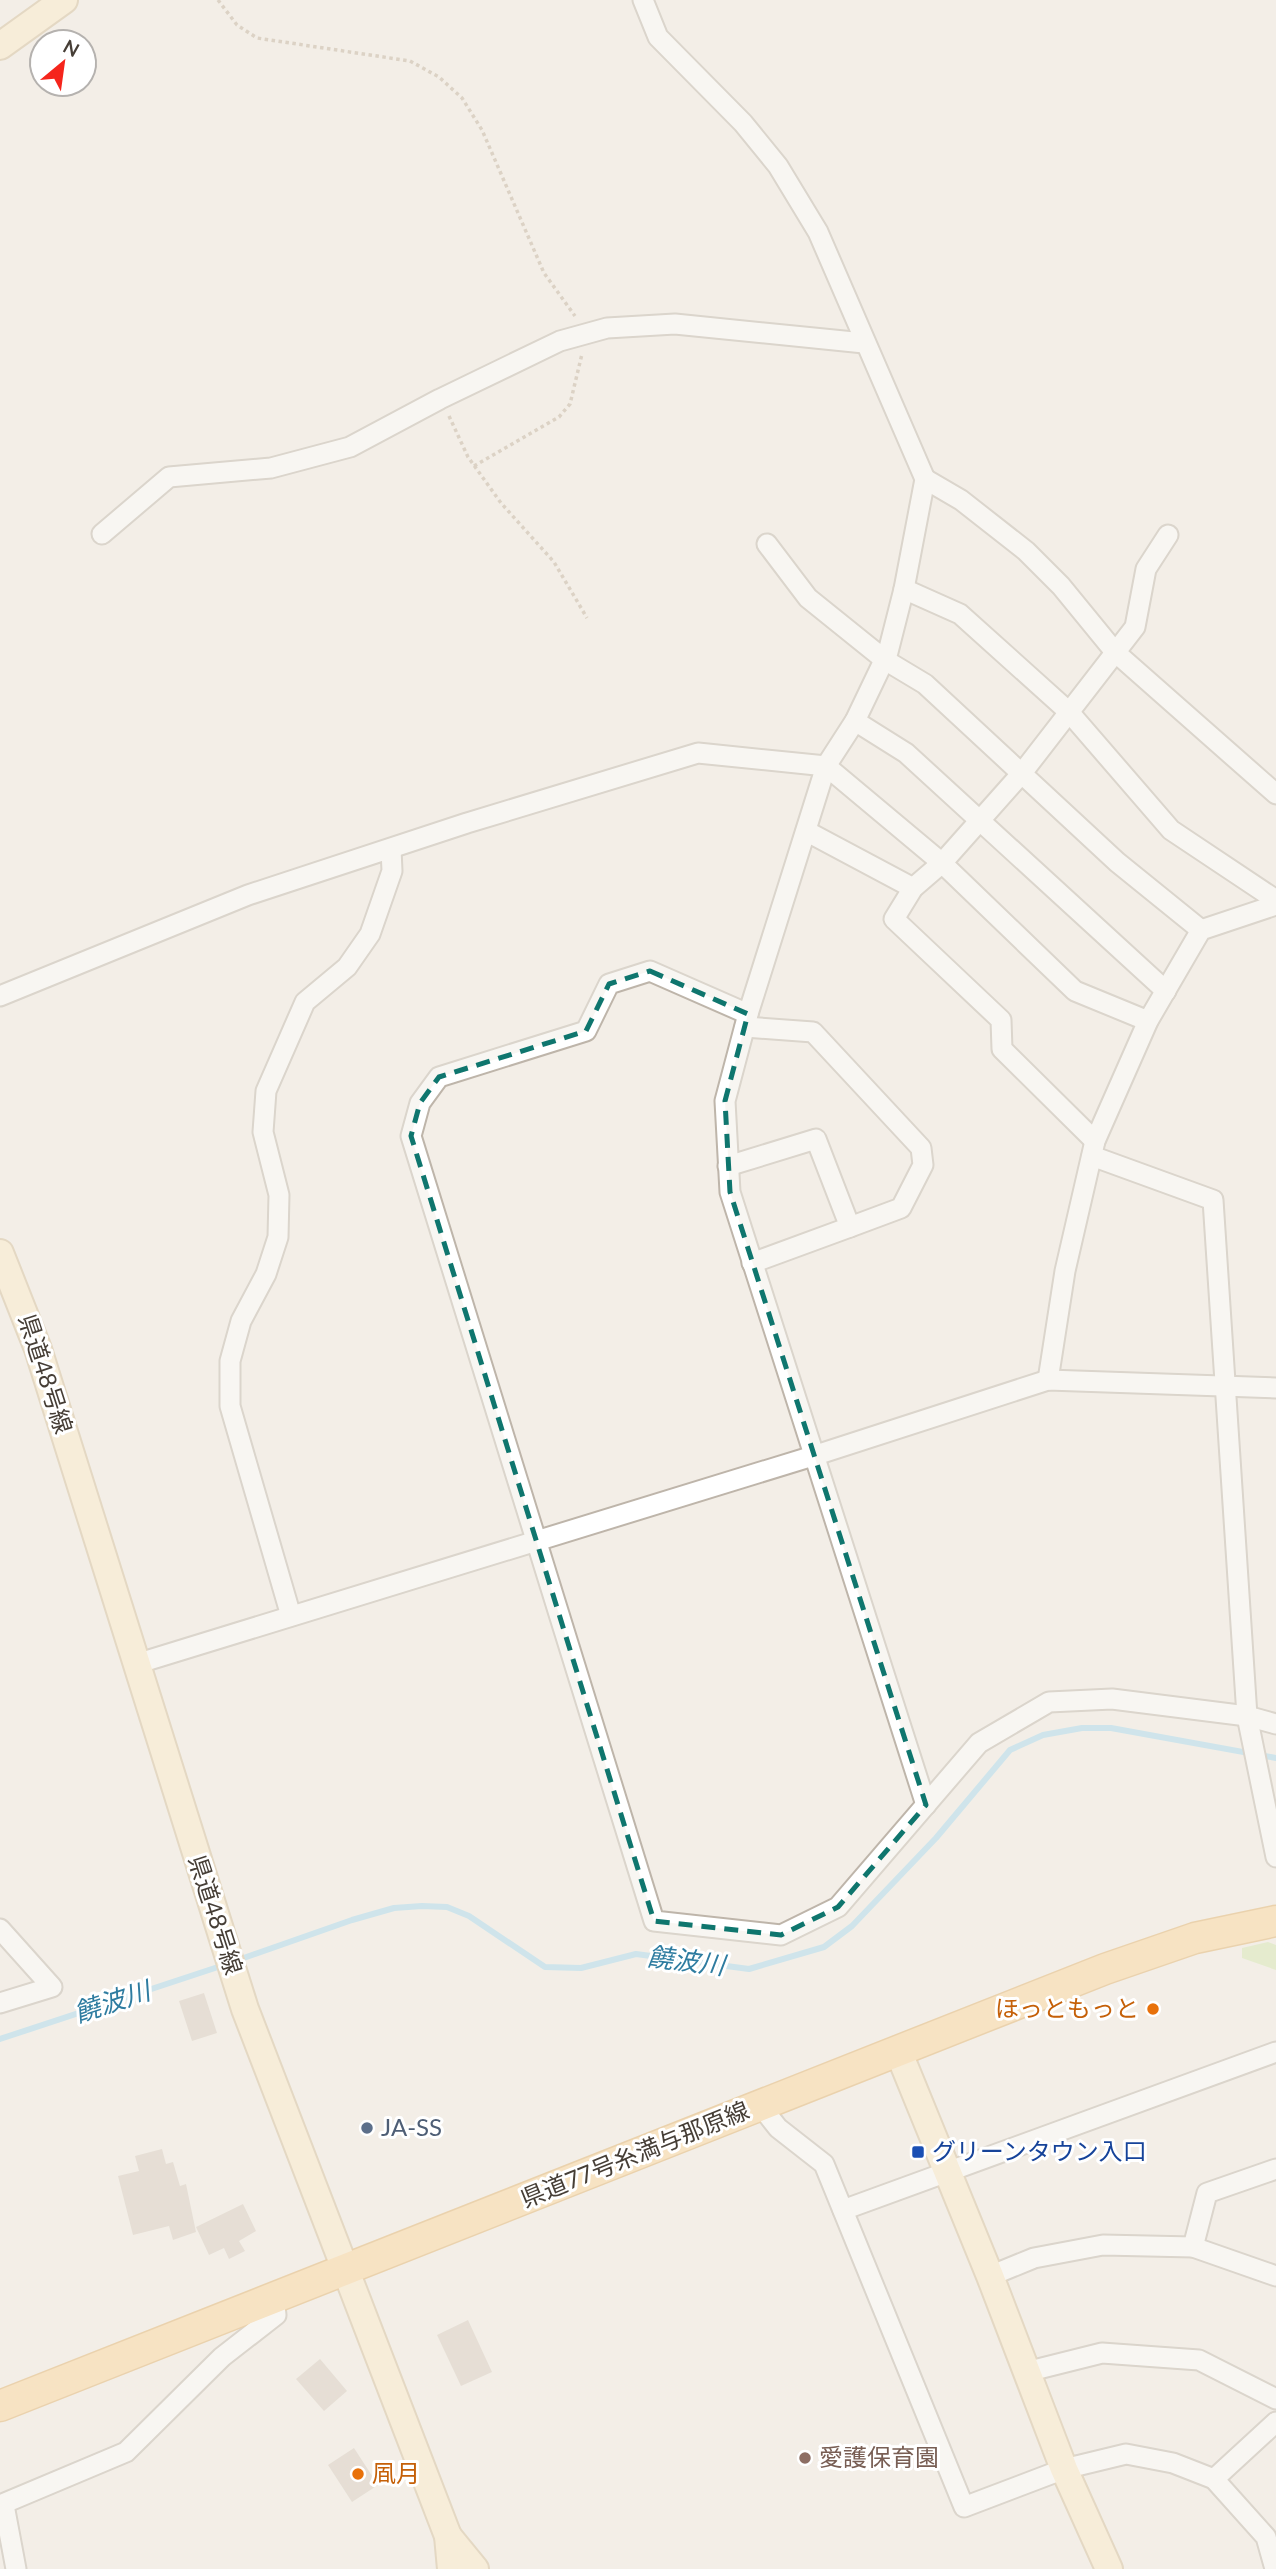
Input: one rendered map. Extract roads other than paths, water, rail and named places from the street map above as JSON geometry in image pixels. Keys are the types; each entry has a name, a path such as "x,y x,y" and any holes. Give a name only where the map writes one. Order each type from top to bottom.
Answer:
{"main road":[{"path":"0,46 64,0"},
{"name":"県道48号線","path":"0,1253 38,1349 245,2008 448,2536 452,2569"},
{"name":"県道77号糸満与那原線","path":"0,2406 1149,1953 1195,1938 1276,1920"},
{"path":"899,2053 946,2174 990,2276 1064,2469 1109,2569"},
{"path":"448,2536 475,2569"}],"street":[{"path":"643,0 658,37 743,123 778,166 818,232 925,479 904,589 885,660 855,721 826,765 746,1021 725,1101 730,1192 926,1805"},
{"path":"102,534 169,477 271,468 350,447 440,399 560,341 587,333 607,328 675,324 864,343"},
{"path":"925,479 961,500 1026,551 1061,586 1115,653 1276,794"},
{"path":"1168,535 1146,569 1135,627 1023,773 942,863 913,888 894,919 1001,1020 1002,1049 1093,1149 1213,1200 1247,1716 1276,1857"},
{"path":"768,544 808,598 885,660 925,684 1117,862 1200,930"},
{"path":"904,589 960,614 1069,712 1171,830 1276,902"},
{"path":"855,721 906,753 1166,991"},
{"path":"0,996 169,925 391,849 698,754 826,765 942,863 1075,991 1147,1021"},
{"path":"806,831 913,888"},
{"path":"291,1616 230,1406 230,1361 241,1321 266,1274 278,1237 279,1195 263,1132 266,1091 305,1002 347,967 370,934 392,871 391,849"},
{"path":"1048,1380 1065,1271 1093,1149 1147,1021 1200,930 1276,902"},
{"path":"752,1263 901,1208 923,1165 921,1148 813,1032 746,1021 650,971 609,984 586,1031 439,1077 420,1103 411,1136 654,1920 781,1935 838,1907 979,1743 1049,1702 1112,1699 1247,1716 1276,1724"},
{"path":"728,1166 816,1139 850,1227"},
{"path":"136,1664 813,1456 1048,1380 1276,1388"},
{"path":"0,1929 52,1987 0,2003"},
{"path":"844,2210 1276,2052"},
{"path":"760,2105 778,2128 824,2164 964,2507 1064,2469 1126,2454 1173,2463 1214,2479 1266,2537 1275,2569"},
{"path":"1193,2248 1208,2193 1276,2169"},
{"path":"990,2276 1034,2258 1102,2245 1193,2248 1276,2276"},
{"path":"16,2569 2,2505 63,2476 126,2452 222,2357 276,2315 274,2297"},
{"path":"1026,2372 1101,2353 1199,2360 1276,2399"},
{"path":"1214,2479 1276,2422"}],"waterway":[{"name":"饒波川","path":"238,1960 352,1920 394,1908 422,1906 447,1907 469,1916 545,1967 581,1968 636,1954 749,1969 824,1947 852,1926 936,1838 1010,1750 1043,1735 1082,1728 1111,1728 1276,1758"},
{"name":"饒波川","path":"0,2039 224,1965"}],"place":[{"name":"ほっともっと","path":"1153,2009"},
{"name":"JA-SS","path":"367,2128"},
{"name":"グリーンタウン入口","path":"918,2152"},
{"name":"愛護保育園","path":"805,2458"},
{"name":"凮月","path":"358,2474"}]}
